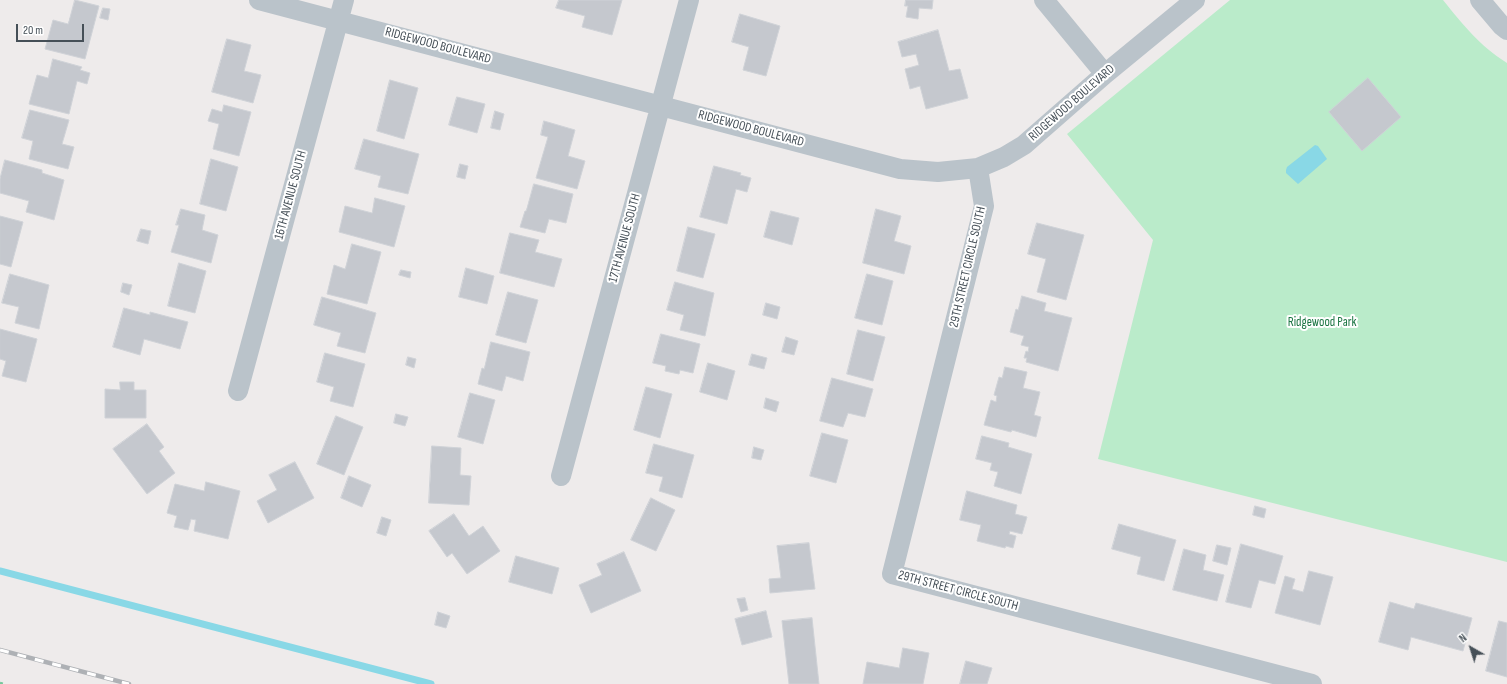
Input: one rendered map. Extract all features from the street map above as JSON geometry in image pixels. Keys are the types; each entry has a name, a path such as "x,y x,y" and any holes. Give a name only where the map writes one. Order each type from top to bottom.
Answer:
{"street":[{"name":"RIDGEWOOD BOULEVARD","path":"259,0 900,169 938,172 978,168 1004,157 1024,145 1105,74 1195,0"},
{"name":"16TH AVENUE SOUTH","path":"238,391 344,0"},
{"name":"17TH AVENUE SOUTH","path":"561,476 689,0"},
{"path":"1044,0 1105,74"},
{"path":"1480,0 1507,30"},
{"name":"29TH STREET CIRCLE SOUTH","path":"978,168 984,206 892,574 1312,684"}],"path":[{"path":"0,683 4,684"}],"green space":[{"name":"Ridgewood Park","path":"1230,0 1443,0 1465,27 1480,42 1507,63 1507,562 1098,459 1153,240 1067,134"}],"water":[{"path":"1315,145 1318,146 1327,159 1298,184 1286,173 1287,167"}],"building":[{"path":"75,0 99,6 85,59 45,49 53,20 68,24"},
{"path":"559,0 622,0 612,35 582,27 585,16 556,8"},
{"path":"906,0 933,0 932,9 919,8 918,19 906,17 908,6 905,6"},
{"path":"103,8 110,9 108,20 100,18"},
{"path":"740,14 780,26 766,76 743,70 749,47 732,42"},
{"path":"938,30 949,71 960,69 968,98 926,109 920,86 910,89 905,69 919,65 916,54 902,57 898,42"},
{"path":"227,39 251,45 244,71 261,75 253,103 212,92"},
{"path":"53,59 82,67 80,70 90,73 87,84 77,81 69,114 29,104 37,75 48,78"},
{"path":"1368,78 1401,117 1362,151 1329,112"},
{"path":"390,80 418,88 404,139 377,131"},
{"path":"457,97 485,104 477,133 449,125"},
{"path":"224,105 251,112 239,156 213,149 219,124 208,121 212,109 222,112"},
{"path":"30,110 69,120 62,144 74,147 68,169 29,159 33,141 22,138"},
{"path":"495,111 504,114 500,130 491,128"},
{"path":"544,121 575,130 568,156 585,161 577,189 536,178 548,137 541,135"},
{"path":"364,139 419,154 408,194 378,187 381,176 355,169"},
{"path":"211,159 238,167 226,211 200,204"},
{"path":"5,160 42,170 42,173 64,180 54,220 26,212 29,201 0,193 0,179"},
{"path":"460,164 468,166 465,179 457,177"},
{"path":"714,166 741,173 740,175 751,178 747,192 736,189 727,224 700,217"},
{"path":"534,184 573,194 566,223 549,219 545,233 520,227"},
{"path":"375,198 405,206 394,247 339,232 345,206 372,213"},
{"path":"181,209 205,215 202,230 218,235 211,263 171,252 179,225 176,225"},
{"path":"876,209 901,216 894,241 911,246 904,274 863,263"},
{"path":"771,211 799,218 792,245 764,237"},
{"path":"0,216 23,222 11,267 0,264"},
{"path":"1037,223 1084,235 1066,300 1037,292 1046,259 1028,254"},
{"path":"688,227 715,234 703,278 677,271"},
{"path":"141,229 151,231 148,244 137,241"},
{"path":"510,233 539,240 535,252 562,259 554,287 500,273"},
{"path":"352,244 381,252 367,304 327,294 334,265 345,269"},
{"path":"179,263 206,271 195,313 168,306"},
{"path":"466,268 494,276 487,304 459,297"},
{"path":"401,270 411,272 410,278 399,275"},
{"path":"10,274 49,285 39,329 15,323 19,307 2,303"},
{"path":"867,274 893,281 882,325 855,318"},
{"path":"675,282 714,293 705,336 680,330 684,315 667,310"},
{"path":"123,283 132,285 129,295 121,292"},
{"path":"508,292 538,300 526,343 496,335"},
{"path":"1022,296 1046,303 1044,311 1072,318 1058,371 1026,362 1027,358 1024,358 1029,347 1021,345 1024,336 1010,332 1016,309 1018,310"},
{"path":"322,297 376,313 365,353 337,346 341,333 314,325"},
{"path":"766,303 780,307 777,319 763,315"},
{"path":"124,308 150,315 150,312 188,322 180,349 144,339 140,355 113,347"},
{"path":"0,329 37,339 26,382 2,376 6,361 0,359"},
{"path":"858,330 885,337 873,381 847,374"},
{"path":"661,334 700,344 693,373 680,370 679,374 665,371 666,366 653,363"},
{"path":"786,337 798,341 794,355 782,352"},
{"path":"491,342 530,352 523,381 506,376 502,391 478,384 482,368 484,369"},
{"path":"325,353 365,364 353,407 330,401 334,387 317,382"},
{"path":"752,354 767,358 764,369 749,365"},
{"path":"408,357 416,359 414,368 406,365"},
{"path":"708,363 735,371 727,400 700,392"},
{"path":"1005,367 1027,372 1023,388 1040,392 1034,415 1041,417 1036,437 1012,430 1011,432 984,425 991,400 996,402 997,396 994,395 999,377 1002,378"},
{"path":"832,378 873,389 865,417 848,413 843,427 820,421"},
{"path":"120,382 134,382 134,390 146,390 146,418 105,418 105,389 120,390"},
{"path":"646,387 672,394 660,438 634,430"},
{"path":"470,393 495,400 483,444 458,437"},
{"path":"766,398 779,402 776,412 764,408"},
{"path":"396,414 408,417 405,426 394,423"},
{"path":"336,416 363,427 344,475 317,464"},
{"path":"147,424 164,447 159,451 175,473 147,494 113,449"},
{"path":"822,433 848,440 836,483 810,476"},
{"path":"982,436 1009,443 1008,447 1032,454 1021,494 994,486 998,472 990,470 992,463 976,459"},
{"path":"654,444 694,455 682,498 659,491 663,477 646,473"},
{"path":"432,446 461,448 460,475 471,476 469,505 429,503"},
{"path":"754,447 764,450 761,460 752,458"},
{"path":"295,462 314,498 268,523 257,501 277,490 269,475"},
{"path":"349,476 371,485 362,507 341,498"},
{"path":"206,482 240,491 228,539 194,531 196,520 191,519 188,530 174,527 177,516 167,513 175,484 204,491"},
{"path":"967,491 1017,505 1015,514 1027,517 1022,534 1010,531 1009,534 1016,536 1013,548 1006,546 1005,548 977,541 981,525 960,520"},
{"path":"651,498 675,510 656,551 631,540"},
{"path":"1255,506 1266,509 1264,518 1253,515"},
{"path":"454,514 469,536 483,526 500,551 467,574 452,553 447,557 429,531"},
{"path":"382,517 391,520 386,536 377,533"},
{"path":"1119,524 1176,540 1164,581 1137,574 1141,557 1112,549"},
{"path":"809,543 815,589 770,593 769,579 781,578 777,546"},
{"path":"1241,544 1283,556 1275,584 1259,580 1251,608 1226,602"},
{"path":"1217,545 1231,548 1227,565 1213,561"},
{"path":"1184,549 1206,555 1203,570 1224,575 1217,601 1173,590"},
{"path":"624,552 641,591 591,613 579,585 602,575 597,564"},
{"path":"516,556 559,568 552,594 509,582"},
{"path":"1309,571 1333,577 1320,625 1275,613 1285,576 1295,579 1292,589 1303,592"},
{"path":"745,598 748,610 741,612 737,599"},
{"path":"1390,602 1414,609 1416,603 1472,618 1463,651 1411,637 1408,650 1379,642"},
{"path":"766,611 772,637 742,645 735,619"},
{"path":"438,612 450,616 446,628 435,625"},
{"path":"812,618 819,684 789,684 782,621"},
{"path":"1499,621 1507,623 1507,677 1486,671"},
{"path":"903,648 929,653 923,684 863,684 867,662 899,668"},
{"path":"966,661 992,668 987,684 960,684"}],"waterway":[{"path":"0,571 431,684"}],"railway":[{"path":"0,650 129,684"}]}
